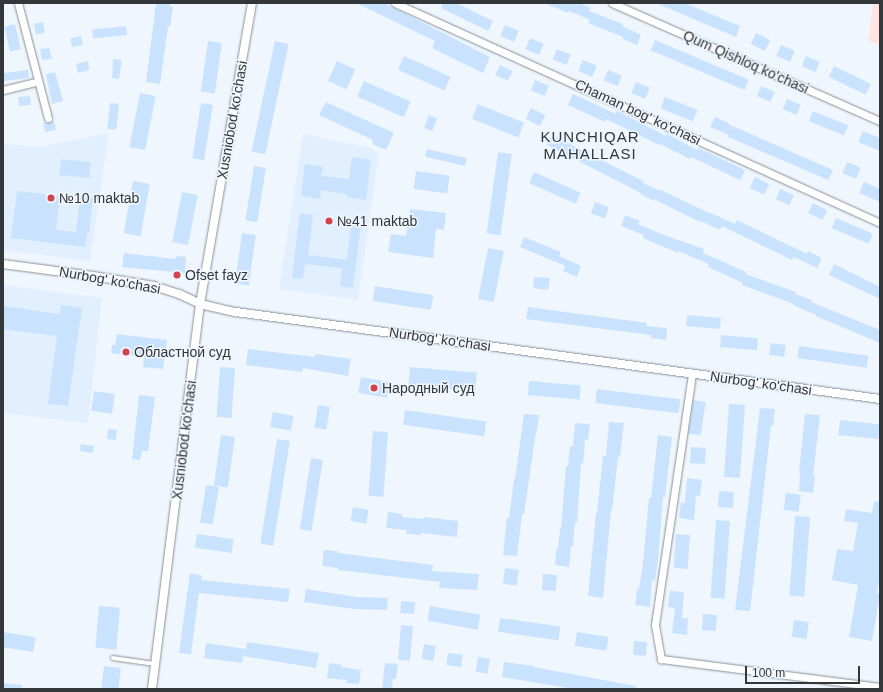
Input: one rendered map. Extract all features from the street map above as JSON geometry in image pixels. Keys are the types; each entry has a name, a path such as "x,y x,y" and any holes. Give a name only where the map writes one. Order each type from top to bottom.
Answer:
{"street":[{"path":"18,3 48,118"},
{"name":"Xusniobod ko'chasi","path":"152,689 200,304 252,3"},
{"name":"Chaman bog' ko'chasi","path":"395,3 546,70 880,223"},
{"name":"Qum Qishloq ko'chasi","path":"612,3 880,121"},
{"path":"3,90 38,81"},
{"name":"Nurbog' ko'chasi","path":"3,264 154,286 179,294 200,304 236,312 880,399"},
{"path":"692,374 655,625 661,659 880,688"}],"lane":[{"path":"113,658 156,664"}],"shaded area":[{"path":"873,3 880,3 880,45 868,41"},
{"name":"№10 maktab","path":"109,133 90,261 3,250 3,144 39,147"},
{"name":"№41 maktab","path":"303,134 367,147 379,153 358,300 279,289"},
{"path":"3,285 102,298 88,423 3,413"}],"building":[{"path":"156,3 170,3 170,7 173,7 170,27 168,27 160,84 146,82"},
{"path":"356,3 384,3 490,57 483,73 432,48 435,41"},
{"path":"443,3 456,3 493,21 488,31 441,8"},
{"path":"545,3 580,3 591,8 589,11 623,24 622,26 641,35 637,45 623,39 623,37 588,23 590,20 569,11 568,13"},
{"path":"656,3 684,3 740,26 736,37"},
{"path":"43,22 45,33 36,34 34,24"},
{"path":"15,24 21,49 10,52 4,26"},
{"path":"505,25 519,31 514,42 500,36"},
{"path":"126,26 127,35 93,39 92,30"},
{"path":"756,33 770,40 765,51 751,44"},
{"path":"81,36 83,45 72,47 70,38"},
{"path":"530,38 544,44 539,55 525,49"},
{"path":"655,40 749,80 745,90 651,50"},
{"path":"208,41 222,43 215,93 201,92"},
{"path":"275,41 289,44 265,154 252,152"},
{"path":"781,45 795,51 790,62 776,56"},
{"path":"49,48 52,59 42,60 40,49"},
{"path":"557,49 571,55 567,65 553,59"},
{"path":"404,56 451,77 444,90 398,70"},
{"path":"806,56 820,62 816,72 802,66"},
{"path":"113,59 122,60 119,79 112,78"},
{"path":"583,60 597,66 592,77 578,71"},
{"path":"88,61 89,70 78,73 76,64"},
{"path":"337,61 355,69 346,89 328,81"},
{"path":"500,65 513,71 508,81 495,75"},
{"path":"834,66 871,84 866,95 829,77"},
{"path":"28,70 29,78 3,81 3,73"},
{"path":"608,70 622,76 618,86 604,80"},
{"path":"55,72 63,101 52,104 46,74"},
{"path":"535,80 549,86 545,96 531,90"},
{"path":"364,81 411,102 404,117 357,97"},
{"path":"636,82 650,88 645,99 631,93"},
{"path":"761,86 775,92 771,102 757,96"},
{"path":"140,93 156,96 145,150 130,147"},
{"path":"573,94 616,114 617,111 666,136 667,134 697,150 698,148 745,170 740,180 691,157 690,159 660,144 659,145 606,119 605,122 568,105"},
{"path":"30,96 31,105 19,106 18,97"},
{"path":"665,97 697,110 693,121 661,108"},
{"path":"787,99 801,105 797,115 783,109"},
{"path":"326,102 394,133 386,150 372,144 373,140 319,115"},
{"path":"110,103 119,104 116,130 107,129"},
{"path":"201,103 213,105 204,160 192,158"},
{"path":"478,104 524,123 518,138 472,119"},
{"path":"531,108 545,115 540,126 526,119"},
{"path":"813,111 848,125 844,135 809,121"},
{"path":"429,115 437,118 432,131 424,128"},
{"path":"715,117 833,170 828,180 728,137 729,135 710,127"},
{"path":"54,121 56,130 45,132 43,123"},
{"path":"863,131 880,138 880,151 858,142"},
{"path":"552,135 660,191 661,190 735,224 737,220 807,254 808,251 822,258 817,268 794,257 792,260 722,226 720,230 701,221 700,222 654,199 654,201 640,194 641,193 547,145"},
{"path":"427,149 467,158 465,166 425,157"},
{"path":"498,152 512,154 500,235 487,233"},
{"path":"352,157 371,160 366,200 346,197 347,194 321,190 320,199 301,196 305,164 323,167 321,176 349,179"},
{"path":"61,159 91,162 89,178 59,175"},
{"path":"847,162 861,168 856,179 842,173"},
{"path":"254,166 266,168 257,222 245,220"},
{"path":"416,171 450,176 447,194 413,189"},
{"path":"534,172 581,193 576,204 529,183"},
{"path":"755,177 769,184 764,195 750,188"},
{"path":"133,181 150,184 141,236 124,233"},
{"path":"864,182 880,189 880,202 859,193"},
{"path":"780,189 794,195 790,205 776,199"},
{"path":"17,191 60,196 56,230 76,232 80,196 93,198 89,233 87,233 85,247 11,238"},
{"path":"182,192 198,195 188,245 172,242"},
{"path":"595,202 609,207 605,218 591,213"},
{"path":"813,203 827,210 822,220 808,213"},
{"path":"410,209 446,213 444,230 436,229 433,258 388,252 391,234 406,236"},
{"path":"300,213 313,215 308,255 347,260 351,225 361,226 353,288 340,286 342,268 305,264 303,279 292,278"},
{"path":"625,215 640,221 638,224 661,234 704,249 703,253 746,272 745,274 796,292 795,294 812,300 811,302 880,330 880,343 816,316 793,305 794,304 742,285 743,283 708,267 709,264 643,238 644,235 621,226"},
{"path":"836,218 873,234 869,244 832,228"},
{"path":"242,233 256,235 249,285 235,284"},
{"path":"524,237 561,252 559,256 581,266 577,277 563,271 565,266 520,247"},
{"path":"488,248 504,251 494,302 478,299"},
{"path":"124,253 176,259 176,256 186,257 185,273 122,267"},
{"path":"834,264 880,287 880,299 829,275"},
{"path":"534,277 550,278 548,290 533,288"},
{"path":"375,286 433,295 431,310 373,301"},
{"path":"61,305 82,308 68,406 48,404 57,336 3,329 3,306 60,314"},
{"path":"528,307 647,323 646,326 667,328 666,340 651,338 651,335 526,319"},
{"path":"687,315 721,318 720,329 686,326"},
{"name":"Областной суд","path":"117,334 167,340 163,369 143,367 144,357 111,353 112,345 115,345"},
{"path":"721,335 758,338 757,350 720,347"},
{"path":"771,343 786,345 784,357 769,355"},
{"path":"799,346 868,356 867,368 797,358"},
{"path":"248,349 315,357 315,354 351,359 348,376 303,368 302,372 246,365"},
{"path":"220,367 235,368 231,418 217,417"},
{"path":"410,367 477,373 475,391 408,385"},
{"name":"Народный суд","path":"361,377 390,382 387,398 358,393"},
{"path":"529,381 581,386 580,399 528,395"},
{"path":"597,389 680,399 679,413 595,403"},
{"path":"94,391 115,394 112,414 91,411"},
{"path":"139,395 155,397 148,451 142,451 140,460 132,459"},
{"path":"693,400 706,402 701,436 688,434"},
{"path":"729,404 745,405 740,478 724,477"},
{"path":"318,405 330,407 326,430 314,428"},
{"path":"760,408 775,409 773,426 771,425 750,611 735,610"},
{"path":"405,410 486,421 484,436 403,425"},
{"path":"273,412 294,416 291,431 270,427"},
{"path":"524,414 539,415 537,431 524,514 522,514 517,556 503,555 507,518 509,518"},
{"path":"805,414 820,415 813,476 815,476 813,493 799,491 799,471"},
{"path":"840,420 880,424 878,439 838,435"},
{"path":"609,422 624,423 611,510 603,598 588,596 596,513 603,456 606,456"},
{"path":"575,423 590,424 588,440 585,440 583,464 581,463 577,522 575,522 569,567 555,565 556,549 558,549 561,529 566,466 568,466 570,446 573,446"},
{"path":"108,429 117,430 116,440 107,439"},
{"path":"373,431 388,432 383,497 368,496"},
{"path":"221,435 235,437 228,487 214,486"},
{"path":"658,435 672,437 665,497 663,497 658,559 655,581 652,580 650,607 635,605 643,563 649,498 651,498"},
{"path":"277,439 290,441 273,546 260,544"},
{"path":"81,444 94,446 93,453 80,451"},
{"path":"691,447 706,448 705,464 690,463"},
{"path":"311,458 323,460 312,531 300,529"},
{"path":"687,478 702,480 700,496 696,496 694,520 679,518 681,502 685,503"},
{"path":"206,485 219,487 213,525 200,523"},
{"path":"719,491 734,492 733,508 718,507"},
{"path":"786,493 801,495 798,512 784,510"},
{"path":"874,501 880,502 880,575 877,593 880,595 872,641 849,637 858,585 832,580 837,549 853,551 858,523 844,521 846,509 872,513"},
{"path":"353,507 369,510 366,524 350,521"},
{"path":"388,512 402,514 402,517 424,519 424,517 458,521 457,537 421,533 421,535 406,534 407,530 386,528"},
{"path":"795,516 810,517 804,597 789,596"},
{"path":"716,520 730,521 725,599 711,598"},
{"path":"197,534 234,539 232,553 195,548"},
{"path":"676,534 690,535 688,569 674,568"},
{"path":"324,550 433,565 432,571 479,574 477,590 439,588 440,582 338,570 338,568 322,566"},
{"path":"505,568 519,570 517,586 503,584"},
{"path":"190,573 202,576 201,580 290,589 288,602 199,593 191,654 179,653"},
{"path":"543,574 557,575 556,591 542,590"},
{"path":"306,589 357,597 388,598 387,610 354,609 304,602"},
{"path":"670,591 684,592 682,618 688,618 687,635 672,633 675,608 668,607"},
{"path":"401,601 415,602 414,614 400,613"},
{"path":"99,606 120,608 116,650 95,648"},
{"path":"430,606 480,615 478,630 427,621"},
{"path":"703,614 717,615 716,631 702,630"},
{"path":"500,618 560,626 558,640 498,632"},
{"path":"794,620 809,622 806,639 792,637"},
{"path":"401,625 413,626 410,661 398,660"},
{"path":"3,632 36,637 33,652 3,647"},
{"path":"577,632 609,637 606,651 575,646"},
{"path":"634,641 647,642 646,656 633,655"},
{"path":"247,642 319,653 316,668 243,656 242,663 204,658 206,643 246,649"},
{"path":"424,644 436,646 434,661 422,659"},
{"path":"448,653 463,655 461,667 446,665"},
{"path":"478,657 490,659 488,674 476,672"},
{"path":"504,662 534,666 533,667 636,686 636,689 574,689 502,677"},
{"path":"329,663 342,665 341,667 361,670 359,684 346,683 347,680 327,678"},
{"path":"385,663 398,664 396,679 393,679 391,689 382,689"},
{"path":"104,666 121,668 118,689 101,689"},
{"path":"3,683 22,685 22,689 3,689"}],"place":[{"name":"№10 maktab","path":"51,198"},
{"name":"№41 maktab","path":"329,221"},
{"name":"Ofset fayz","path":"177,275"},
{"name":"Областной суд","path":"126,352"},
{"name":"Народный суд","path":"374,388"}],"district":[{"name":"KUNCHIQAR MAHALLASI","path":"590,144"}]}
